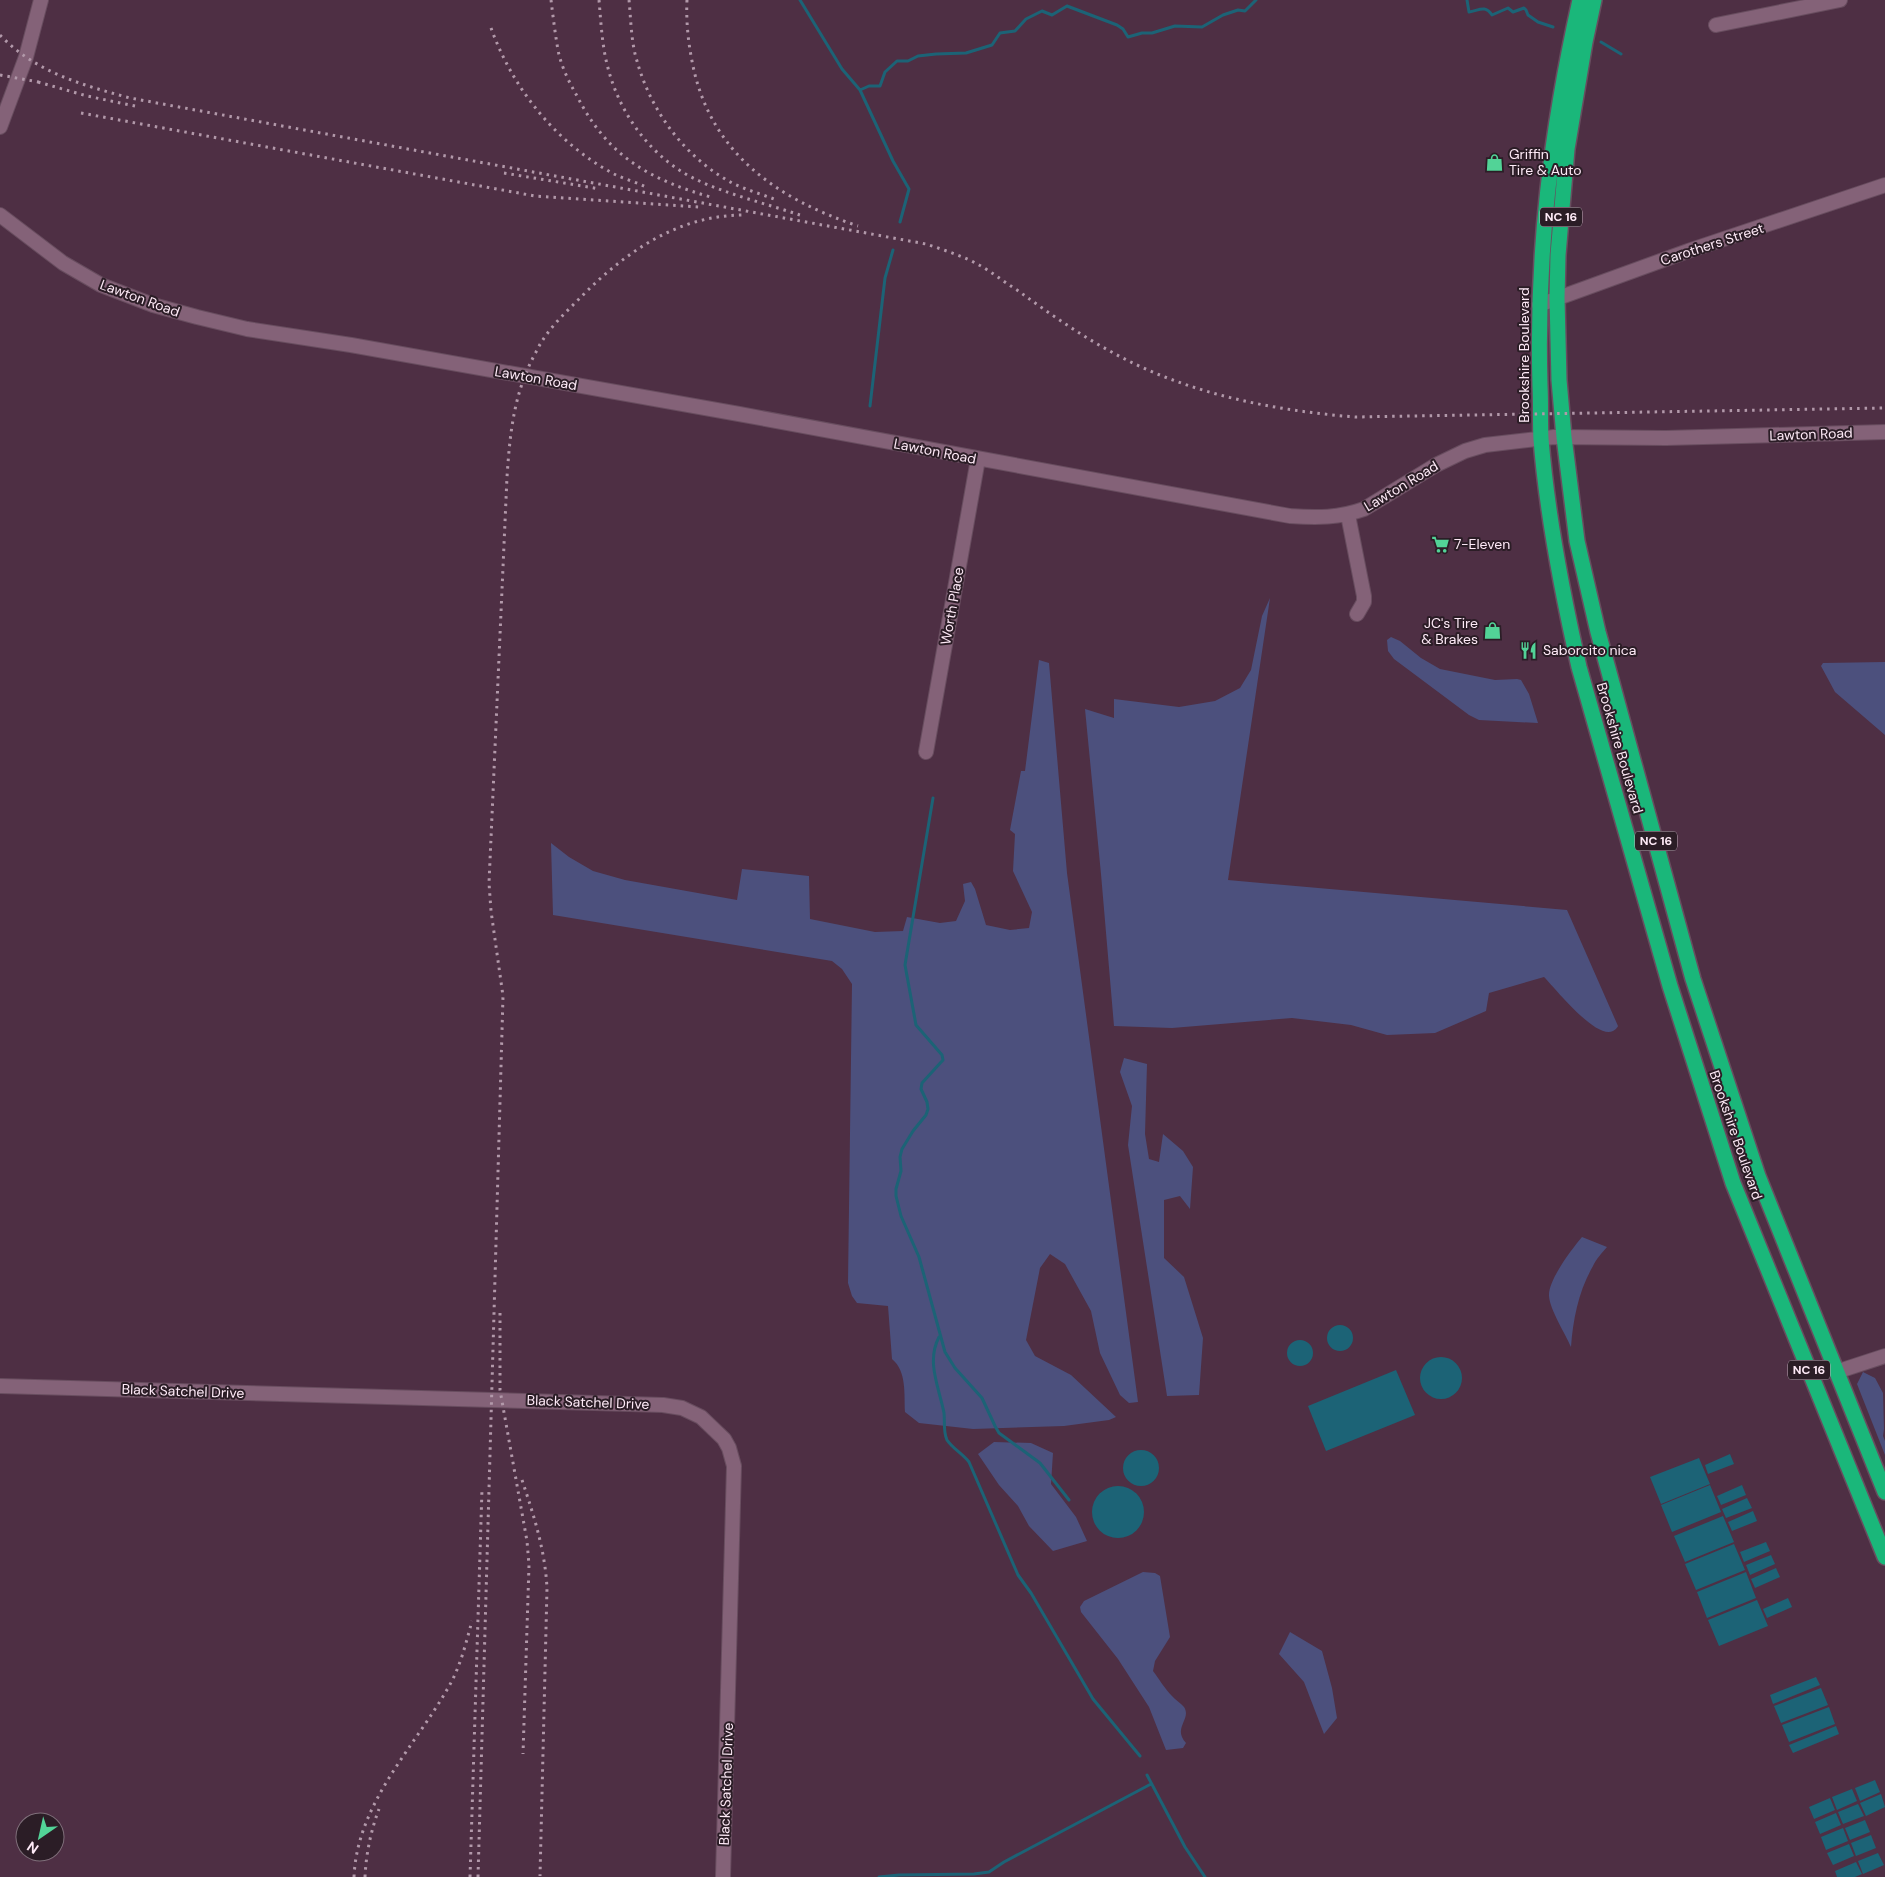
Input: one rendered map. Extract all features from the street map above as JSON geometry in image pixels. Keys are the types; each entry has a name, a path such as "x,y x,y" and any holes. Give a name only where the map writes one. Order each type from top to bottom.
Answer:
{"highway":[{"name":"Brookshire Boulevard","path":"1580,0 1559,100 1551,151 1541,252 1539,305 1541,438 1557,563 1579,666 1670,986 1733,1183 1885,1557"},
{"name":"Brookshire Boulevard","path":"1594,0 1567,149 1558,254 1558,354 1564,437 1577,541 1598,632 1693,979 1758,1176 1885,1492"},
{"path":"1733,1183 1758,1176"}],"street":[{"path":"0,127 26,57 41,0"},
{"path":"1716,25 1840,0"},
{"name":"Carothers Street","path":"1539,305 1688,251 1885,185"},
{"name":"Lawton Road","path":"0,215 63,263 101,285 153,305 247,329 351,345 739,414 1290,516 1317,518 1348,515 1364,509 1436,465 1465,451 1484,445 1564,437 1666,438 1885,432"},
{"name":"Worth Place","path":"926,752 978,459"},
{"path":"1348,515 1364,596 1364,602 1357,614"},
{"path":"1836,1372 1885,1356"},
{"name":"Black Satchel Drive","path":"0,1386 452,1400 620,1403 682,1408 701,1417 724,1439 729,1448 734,1466 723,1877"}],"shaded area":[{"path":"1270,598 1228,880 1567,910 1618,1026 1613,1031 1606,1032 1587,1021 1576,1012 1544,977 1489,993 1486,1011 1435,1033 1387,1035 1351,1025 1292,1018 1172,1028 1114,1026 1085,709 1114,718 1114,699 1179,707 1215,701 1240,688 1251,670 1262,616"},
{"path":"1391,637 1400,641 1421,658 1440,669 1495,680 1521,680 1529,694 1538,723 1479,720 1469,715 1394,659 1388,651 1387,640"},
{"path":"1039,660 1049,663 1067,873 1138,1402 1129,1403 1120,1395 1100,1353 1091,1311 1065,1264 1050,1254 1040,1268 1026,1340 1035,1356 1071,1375 1116,1417 1109,1420 1064,1426 973,1429 919,1423 905,1412 902,1377 897,1364 892,1359 888,1306 857,1303 852,1296 848,1283 852,984 842,969 832,961 553,915 551,843 569,857 593,871 625,880 737,900 742,869 809,876 810,919 875,932 903,931 907,917 940,923 956,921 965,901 963,884 971,882 986,925 1010,930 1029,928 1032,912 1013,871 1015,834 1010,830 1021,771 1025,771"},
{"path":"1885,662 1885,735 1835,692 1821,666 1823,663"},
{"path":"1124,1058 1147,1064 1145,1134 1149,1159 1159,1162 1163,1134 1183,1151 1193,1167 1190,1209 1180,1196 1164,1200 1164,1258 1184,1277 1203,1338 1199,1395 1167,1396 1128,1145 1132,1106 1120,1072"},
{"path":"1582,1237 1607,1247 1588,1275 1580,1295 1573,1326 1571,1347 1555,1315 1549,1296 1556,1273"},
{"path":"1340,1325 1349,1329 1353,1338 1349,1347 1340,1351 1331,1347 1327,1338 1331,1329"},
{"path":"1300,1340 1309,1344 1313,1353 1309,1362 1300,1366 1291,1362 1287,1353 1291,1344"},
{"path":"1441,1357 1456,1363 1462,1378 1456,1393 1441,1399 1426,1393 1420,1378 1426,1363"},
{"path":"1396,1370 1415,1415 1326,1451 1308,1406"},
{"path":"1863,1372 1875,1378 1883,1393 1885,1455 1857,1384"},
{"path":"994,1442 1031,1443 1053,1453 1051,1484 1076,1517 1087,1541 1053,1551 1029,1526 1018,1506 999,1485 978,1454"},
{"path":"1141,1450 1148,1451 1154,1455 1158,1461 1158,1475 1154,1481 1148,1485 1141,1486 1134,1485 1128,1481 1124,1475 1123,1468 1124,1461 1128,1455 1134,1451"},
{"path":"1730,1454 1734,1464 1708,1474 1705,1465"},
{"path":"1699,1458 1710,1484 1661,1504 1650,1477"},
{"path":"1710,1485 1721,1512 1672,1532 1661,1505"},
{"path":"1742,1485 1746,1495 1721,1505 1717,1496"},
{"path":"1118,1486 1128,1488 1136,1494 1142,1502 1144,1512 1142,1522 1136,1530 1128,1536 1118,1538 1108,1536 1100,1530 1094,1522 1092,1512 1094,1502 1100,1494 1108,1488"},
{"path":"1747,1498 1752,1508 1726,1518 1722,1509"},
{"path":"1753,1511 1757,1521 1732,1531 1728,1522"},
{"path":"1723,1516 1734,1542 1685,1562 1674,1536"},
{"path":"1766,1542 1770,1551 1744,1562 1740,1552"},
{"path":"1734,1544 1745,1570 1696,1590 1685,1564"},
{"path":"1771,1555 1775,1564 1750,1575 1746,1565"},
{"path":"1776,1568 1780,1577 1755,1588 1751,1579"},
{"path":"1143,1572 1155,1573 1160,1576 1170,1637 1155,1661 1153,1671 1169,1693 1186,1711 1181,1728 1182,1738 1186,1743 1183,1748 1166,1750 1149,1707 1118,1659 1081,1612 1080,1607 1084,1601"},
{"path":"1746,1572 1756,1598 1707,1618 1697,1592"},
{"path":"1788,1598 1792,1607 1767,1618 1763,1609"},
{"path":"1757,1600 1768,1626 1719,1646 1708,1620"},
{"path":"1290,1632 1322,1651 1332,1688 1337,1718 1324,1734 1304,1682 1279,1654"},
{"path":"1816,1677 1820,1685 1773,1704 1770,1695"},
{"path":"1821,1688 1828,1705 1781,1723 1774,1706"},
{"path":"1829,1707 1835,1724 1789,1742 1782,1725"},
{"path":"1836,1726 1839,1734 1793,1753 1789,1745"},
{"path":"1875,1780 1880,1792 1860,1801 1855,1788"},
{"path":"1852,1789 1857,1801 1837,1810 1832,1797"},
{"path":"1881,1794 1885,1807 1866,1816 1860,1803"},
{"path":"1830,1798 1835,1810 1814,1819 1809,1807"},
{"path":"1858,1804 1864,1816 1843,1824 1838,1812"},
{"path":"1836,1813 1841,1825 1820,1834 1815,1822"},
{"path":"1865,1820 1870,1832 1850,1840 1845,1828"},
{"path":"1843,1828 1848,1841 1826,1850 1821,1837"},
{"path":"1871,1835 1876,1848 1856,1856 1851,1843"},
{"path":"1849,1844 1854,1856 1833,1865 1827,1853"},
{"path":"1878,1853 1884,1865 1863,1874 1858,1861"},
{"path":"1856,1862 1862,1874 1855,1877 1837,1877 1835,1871"}],"waterway":[{"path":"800,0 842,69 860,90 893,161 909,189 900,222"},
{"path":"860,90 869,86 880,86 885,72 897,61 908,61 918,56 966,53 992,45 1000,33 1015,31 1026,19 1042,11 1052,15 1067,6 1117,25 1123,29 1128,37 1142,33 1152,33 1175,26 1202,27 1223,15 1238,10 1245,11 1256,0"},
{"path":"1467,0 1469,12 1485,9 1492,15 1508,8 1513,12 1524,8 1528,15 1538,22 1553,27"},
{"path":"1601,42 1621,54"},
{"path":"870,406 885,278 893,250"},
{"path":"933,798 905,965 916,1025 942,1055 943,1060 922,1083 921,1089 928,1109 926,1115 902,1149 900,1157 901,1171 896,1196 901,1216 919,1257 945,1352 955,1368 982,1398 999,1433 1040,1463 1069,1500"},
{"path":"939,1337 935,1346 934,1365 944,1413 947,1440 969,1462 1018,1575 1031,1593 1093,1699 1140,1756"},
{"path":"1147,1775 1185,1847 1205,1877"},
{"path":"879,1877 989,1872 1004,1862 1151,1784"}],"railway":[{"path":"551,0 559,56 563,68 589,117 602,135 633,163 651,174 670,183 714,198"},
{"path":"599,0 604,51 613,85 629,118 652,147 679,170 695,179 733,194 800,215"},
{"path":"629,0 637,61 643,80 661,116 686,148 717,174 734,184 774,199"},
{"path":"687,0 689,46 701,93 713,121 730,146 750,167 773,185 799,201 828,215 858,226"},
{"path":"491,28 500,51 524,93 555,130 573,147 593,161 614,174 646,187"},
{"path":"0,35 28,59 60,76 130,98 926,244 960,256 984,268 1073,329 1137,365 1197,388 1259,404 1291,410 1355,417 1885,408"},
{"path":"0,75 44,83"},
{"path":"38,82 87,96 135,106"},
{"path":"81,113 535,196 699,207"},
{"path":"504,173 600,189"},
{"path":"478,1877 503,996 489,883 507,477 514,413 523,382 540,344 561,317 614,266 633,252 674,229 720,217 744,215"},
{"path":"500,1313 500,1390 527,1541 529,1565 523,1754"},
{"path":"522,1480 535,1520 547,1588 540,1876"},
{"path":"470,1877 482,1489"},
{"path":"354,1877 357,1850 365,1825 376,1801 452,1680 472,1621"},
{"path":"365,1877 369,1842 379,1809"}],"place":[{"name":"Griffin Tire & Auto","path":"1495,162"},
{"name":"7-Eleven","path":"1440,544"},
{"name":"JC's Tire & Brakes","path":"1492,631"},
{"name":"Saborcito nica","path":"1529,650"}]}
